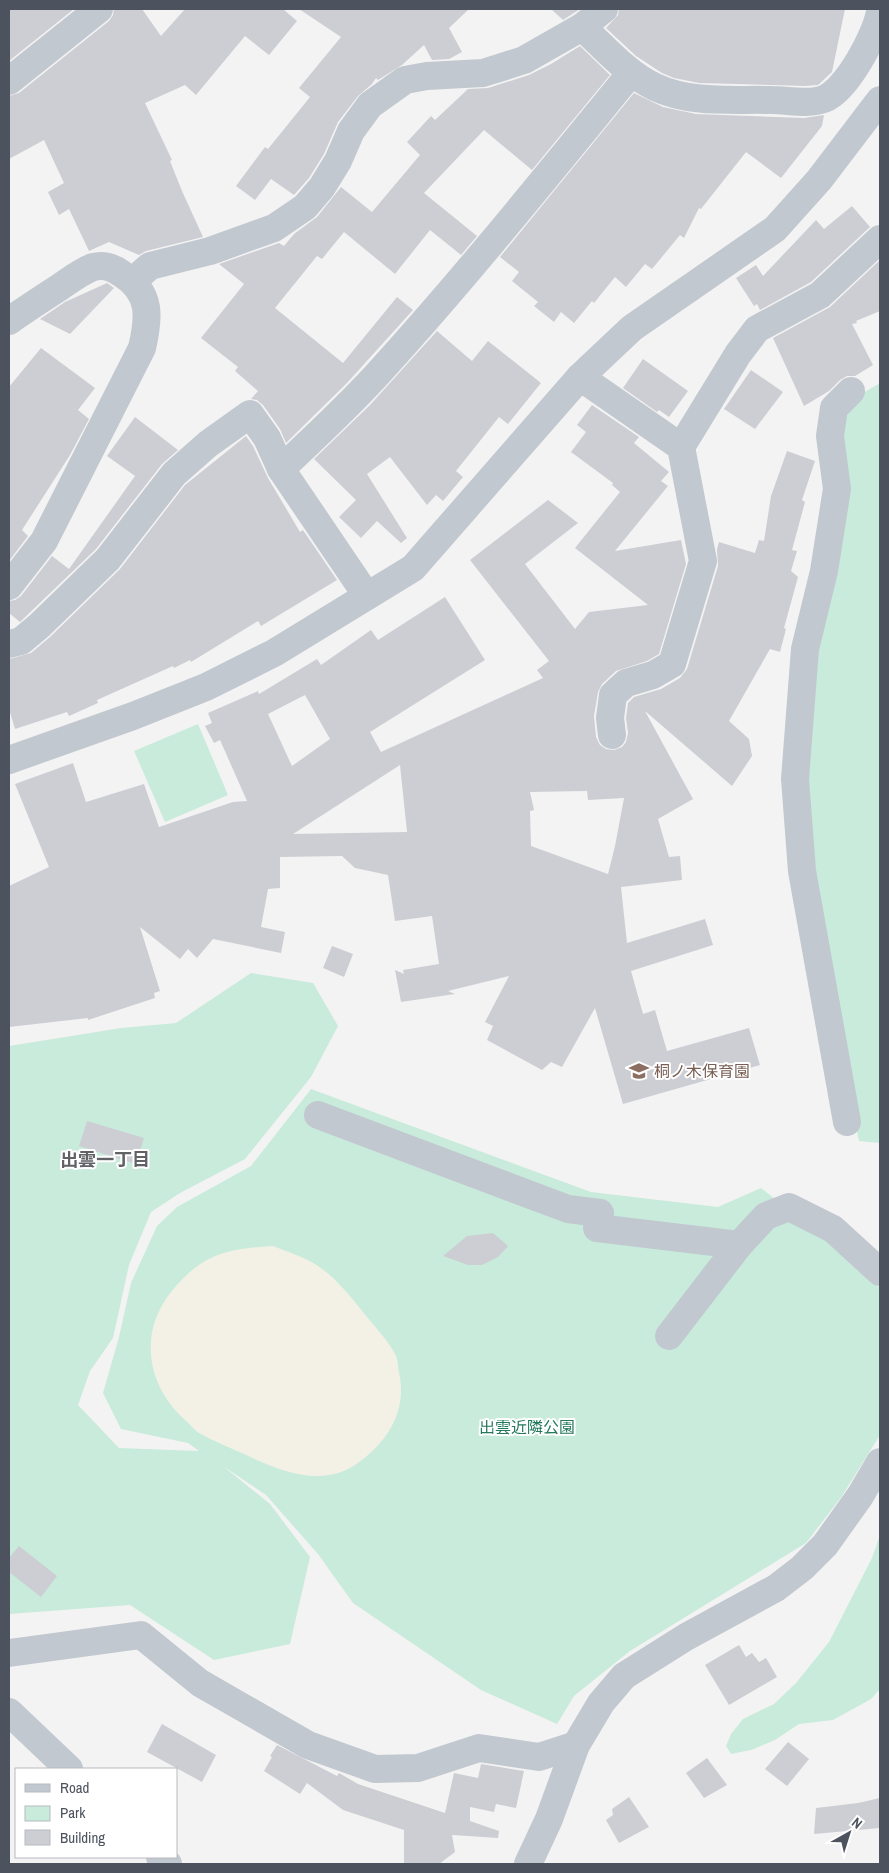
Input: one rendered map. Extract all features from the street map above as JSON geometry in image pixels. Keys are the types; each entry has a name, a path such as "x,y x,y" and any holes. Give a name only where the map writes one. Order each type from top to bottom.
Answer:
{"street":[{"path":"9,81 99,9"},
{"path":"133,281 150,266 210,251 274,228 305,207 322,187 338,161 351,131 370,105 404,80 427,76 483,73 524,60 582,27 604,9"},
{"path":"582,27 632,73 656,88 685,97 728,101 812,102 826,98 838,89 860,62 879,20 880,12"},
{"path":"281,469 383,369 518,211 632,73"},
{"path":"9,760 133,716 206,687 274,653 413,568 580,377 632,328 775,229 819,180 873,110 838,89"},
{"path":"612,735 610,718 614,695 626,683 653,675 672,664 703,561 681,447 738,354 757,329 820,295 880,239"},
{"path":"9,321 76,277 94,267 104,266 116,269 133,281 142,294 148,324 142,348 44,541 9,586"},
{"path":"580,377 681,447"},
{"path":"847,1122 802,871 795,779 805,649 824,571 837,489 830,436 834,408 851,391"},
{"path":"9,644 21,641 39,626 108,559 174,474 208,444 250,414 267,438 281,469 367,596"},
{"path":"318,1115 598,1220 739,1245"},
{"path":"669,1336 739,1245 766,1216 789,1207 834,1229 880,1272"},
{"path":"528,1864 549,1819 576,1745 601,1703 624,1676 686,1636 776,1588 802,1568 826,1545 860,1496 880,1462"},
{"path":"9,1653 141,1635 200,1683 308,1745 375,1769 418,1768 479,1748 539,1757 576,1745"},
{"path":"9,1712 68,1768"}],"green space":[{"path":"880,383 880,1143 859,1141 824,963 801,785 836,429 846,408 863,393"},
{"path":"198,724 228,795 165,822 134,751"},
{"name":"出雲近隣公園","path":"251,973 313,983 338,1026 311,1077 245,1159 180,1193 151,1212 129,1265 113,1338 90,1371 78,1405 119,1448 199,1451 188,1443 121,1429 103,1393 119,1337 131,1283 157,1226 177,1207 251,1166 311,1089 591,1192 718,1207 761,1188 870,1275 880,1289 880,1435 842,1496 806,1543 630,1651 574,1696 557,1724 481,1690 353,1603 318,1554 266,1495 223,1466 270,1504 310,1557 290,1644 214,1660 130,1605 9,1614 9,1046 121,1028 176,1023"},
{"path":"880,1535 880,1689 871,1699 833,1720 799,1724 775,1740 751,1750 731,1754 726,1746 731,1734 743,1719 774,1704 796,1683 829,1642 872,1558"}],"sand":[{"path":"273,1246 308,1260 331,1276 384,1338 397,1358 401,1387 400,1401 392,1426 385,1437 366,1457 342,1472 313,1476 285,1471 204,1436 195,1430 172,1406 162,1391 155,1375 151,1359 154,1325 161,1308 182,1279 193,1269 216,1256 242,1249"}],"building":[{"path":"9,9 74,9 9,61"},
{"path":"114,9 142,9 161,36 185,9 283,9 297,21 269,55 245,36 196,95 185,85 145,103 172,160 170,161 182,191 203,237 146,251 139,255 109,242 89,251 69,209 59,215 48,192 64,183 44,140 9,159 9,96 19,93 109,21"},
{"path":"299,9 469,9 449,28 462,52 449,59 432,60 424,45 402,65 378,80 376,78 358,96 338,122 324,154 309,178 294,195 271,179 255,200 236,186 265,147 268,149 310,97 299,88 341,37"},
{"path":"551,9 580,9 563,20"},
{"path":"619,9 845,9 832,72 818,85 805,86 699,83 674,78 662,73 636,56 606,28 618,15"},
{"path":"580,46 610,75 532,170 484,130 424,193 477,236 461,255 430,230 395,274 344,232 322,259 317,256 275,308 343,363 397,297 413,310 347,383 286,443 280,429 263,405 257,400 251,399 258,391 235,371 238,367 201,338 244,284 219,264 279,243 284,246 294,234 317,217 341,187 372,212 420,155 407,142 431,116 435,120 468,89 488,88 529,75"},
{"path":"634,93 663,107 696,114 804,118 824,115 822,126 781,178 746,152 701,209 699,208 684,238 680,235 652,269 645,264 626,287 615,277 594,303 592,301 574,323 561,312 554,322 534,306 538,302 512,281 519,272 500,257"},
{"path":"852,206 870,227 811,282 760,310 757,304 754,306 736,278 756,265 763,276 816,220 824,229"},
{"path":"880,260 880,311 852,324 873,365 855,376 847,376 840,380 829,391 804,406 773,338 830,307"},
{"path":"107,283 114,288 70,334 40,319 65,302"},
{"path":"437,331 472,361 488,341 541,383 508,424 499,417 456,471 463,477 443,501 436,495 427,505 390,457 367,474 407,538 401,543 377,521 361,538 339,517 356,500 314,459 370,405"},
{"path":"41,348 95,388 78,410 89,419 70,455 22,530 28,536 9,561 9,387"},
{"path":"643,359 688,391 669,417 659,410 657,412 623,388"},
{"path":"751,370 783,392 755,429 724,409"},
{"path":"592,405 639,437 634,443 669,472 661,481 668,486 615,551 681,540 686,564 659,654 647,661 616,671 602,684 598,692 594,716 596,737 600,745 606,749 614,750 622,747 626,742 628,733 626,718 628,703 634,697 661,689 680,678 687,669 718,566 717,549 719,542 755,553 759,540 764,541 771,496 787,451 815,461 802,500 805,502 792,550 797,551 791,571 798,577 784,628 786,629 780,652 770,649 729,721 749,739 752,756 732,786 645,711 693,799 658,819 669,857 680,856 682,880 621,887 627,943 705,919 713,945 631,971 643,1014 655,1010 667,1051 749,1028 760,1065 623,1104 595,1008 562,1067 551,1062 542,1070 487,1040 493,1026 485,1022 509,976 448,991 455,994 401,1002 395,970 404,974 403,970 439,964 432,916 395,921 388,875 355,868 342,856 280,857 280,888 268,889 261,927 285,932 281,953 213,939 197,958 188,949 180,959 140,927 160,991 154,993 155,998 88,1020 88,1018 9,1027 9,886 49,867 15,784 73,763 86,802 144,784 159,827 233,802 247,801 220,740 214,743 205,726 212,723 208,713 258,691 259,694 317,659 321,665 371,630 378,640 445,597 485,660 370,732 381,752 543,678 537,670 549,661 470,560 548,500 578,523 525,564 575,629 589,612 648,605 575,548 620,492 612,485 613,483 571,452 586,432 577,425","holes":["305,695 330,739 292,766 268,714","400,765 407,832 293,834","587,791 588,800 624,798 608,874 531,846 530,811 534,810 530,792"]},
{"path":"135,417 178,450 162,464 96,549 20,622 9,613 9,601 21,596 52,556 69,569 135,476 107,456"},
{"path":"246,436 300,532 303,530 337,580 261,626 258,621 191,662 190,660 174,668 173,666 97,700 98,703 69,716 67,712 15,729 9,709 9,659 31,653 50,637 120,569 185,485"},
{"path":"332,946 353,954 344,977 323,968"},
{"path":"87,1121 144,1138 136,1164 79,1146"},
{"path":"493,1233 508,1246 498,1257 482,1265 468,1265 443,1256 467,1236"},
{"path":"19,1546 57,1576 41,1597 9,1572 9,1558"},
{"path":"739,1645 746,1657 752,1653 759,1662 766,1658 777,1677 729,1705 705,1665"},
{"path":"162,1724 216,1755 202,1782 147,1752"},
{"path":"788,1742 809,1759 787,1786 765,1769"},
{"path":"277,1745 337,1776 339,1773 358,1784 445,1813 454,1773 478,1778 481,1764 524,1771 516,1808 496,1804 494,1812 470,1807 470,1821 499,1831 498,1838 452,1835 455,1852 439,1864 404,1864 404,1830 343,1810 307,1783 300,1794 264,1771"},
{"path":"707,1758 727,1785 704,1798 686,1773"},
{"path":"629,1797 649,1827 619,1843 606,1820 613,1815 612,1809"},
{"path":"880,1798 880,1828 814,1834 816,1808 858,1803"}],"place":[{"name":"桐ノ木保育園","path":"639,1071"}],"district":[{"name":"出雲一丁目","path":"105,1160"}]}
